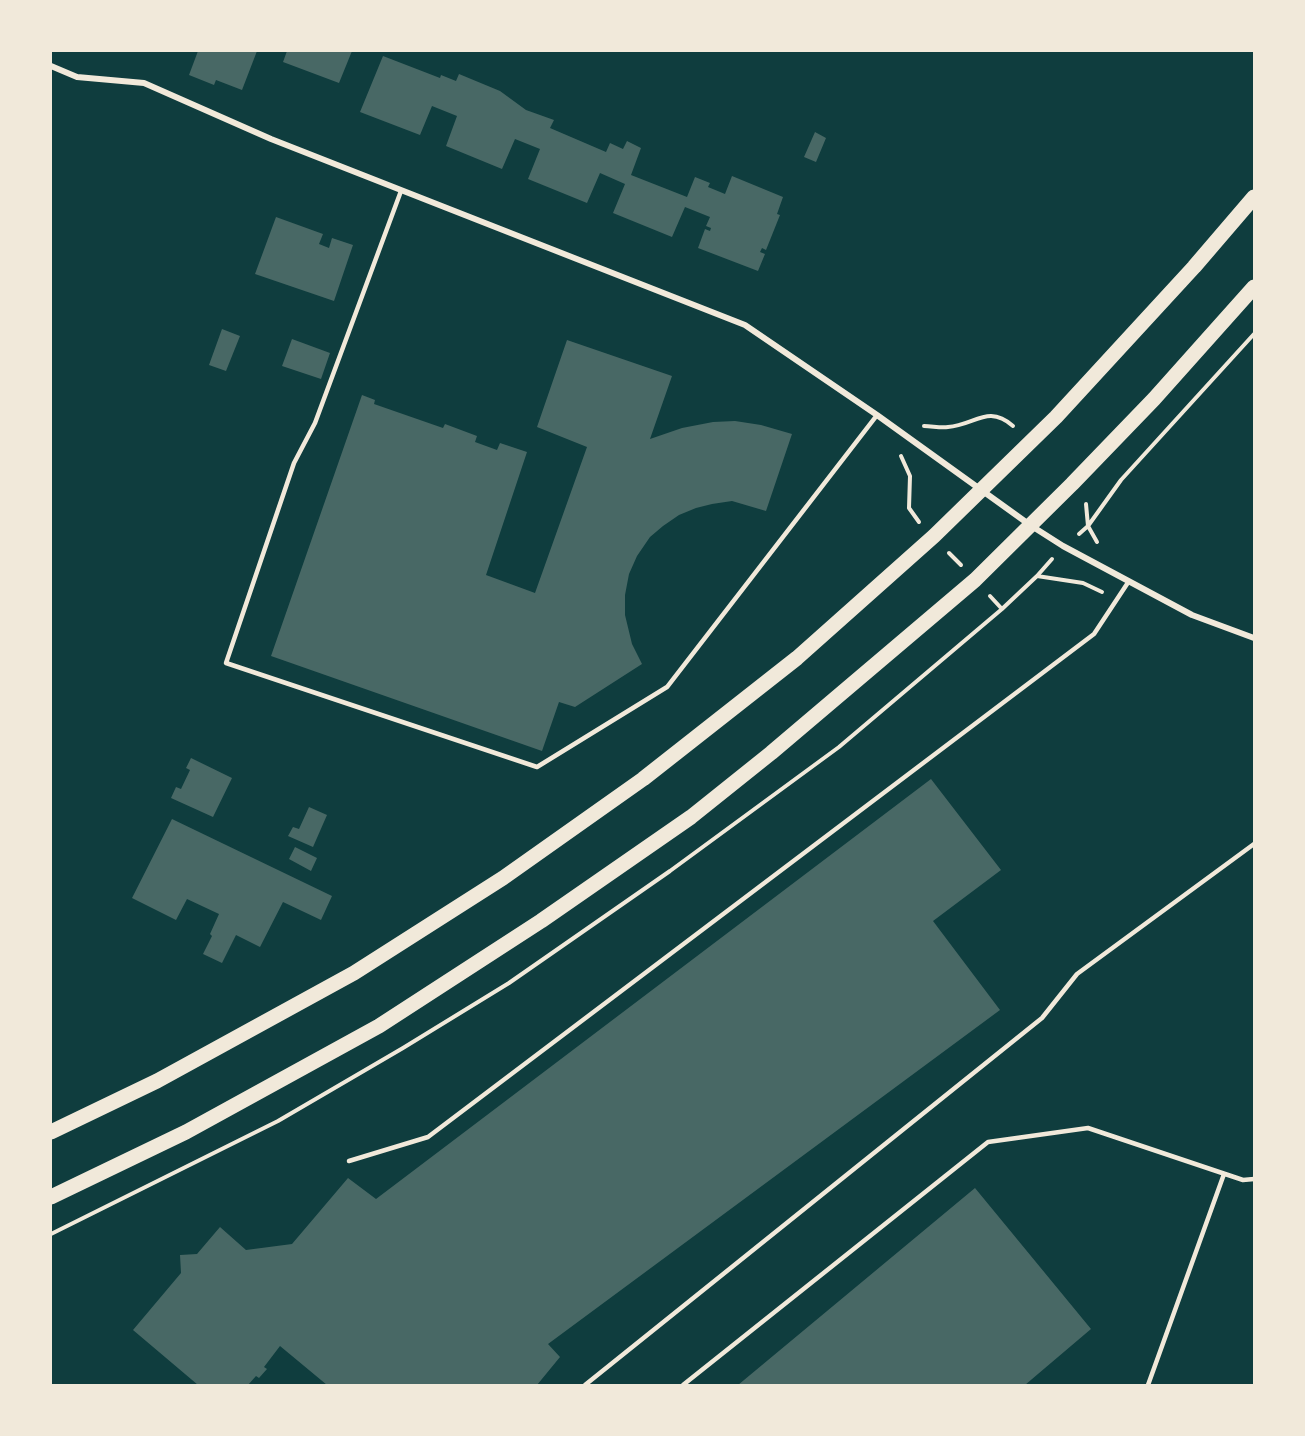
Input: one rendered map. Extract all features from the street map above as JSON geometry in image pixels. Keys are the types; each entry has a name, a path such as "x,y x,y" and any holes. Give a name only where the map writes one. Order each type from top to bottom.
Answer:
{"main road":[{"path":"51,1132 157,1081 354,974 503,878 643,779 797,658 934,536 1102,368 1254,197"},
{"path":"51,1197 186,1132 379,1026 542,921 691,817 771,753 975,580 1154,399 1254,287"}],"street":[{"path":"51,66 77,77 144,82 271,140 746,325 1063,546 1192,615 1254,638"}],"lane":[{"path":"401,191 315,423 294,463 226,663 537,766 667,687 877,415"},
{"path":"349,1161 429,1137 1094,634 1129,582"},
{"path":"585,1385 1042,1018 1077,974 1254,844"},
{"path":"683,1385 988,1142 1088,1128 1243,1180 1254,1179"},
{"path":"1148,1385 1224,1174"}],"path":[{"path":"1063,546 1088,526 1121,480 1254,334"},
{"path":"915,420 923,426 949,427 991,414 1008,421 1031,441"},
{"path":"1072,484 1087,504"}],"building":[{"path":"198,51 257,51 242,90 216,80 214,85 189,75"},
{"path":"287,51 352,51 339,83 283,62"},
{"path":"383,56 440,78 441,75 456,81 459,74 500,91 526,110 554,120 550,128 606,152 610,143 623,149 627,141 641,148 631,175 687,197 695,177 710,183 708,187 725,194 732,176 783,197 777,214 780,215 766,250 762,248 760,252 765,254 758,271 698,248 705,229 710,231 711,228 706,226 710,217 685,207 672,237 613,213 625,184 600,173 587,203 528,179 540,149 515,139 502,169 446,146 457,116 432,106 420,135 360,112"},
{"path":"815,132 826,138 816,162 804,157"},
{"path":"276,217 323,234 319,244 329,248 332,238 353,245 334,301 255,274"},
{"path":"222,329 240,336 226,371 209,365"},
{"path":"292,339 330,353 321,379 282,366"},
{"path":"567,340 672,376 650,439 682,428 713,422 735,421 761,425 792,434 766,511 732,501 696,508 679,515 663,526 650,537 637,556 629,574 625,595 625,615 632,644 642,664 575,707 559,702 542,751 271,656 362,395 375,400 374,404 443,428 445,424 477,436 475,442 497,450 500,443 527,452 486,575 535,593 587,447 537,427"},
{"path":"191,758 232,778 213,817 171,798 176,787 181,789 190,770 186,768"},
{"path":"931,779 1001,870 933,921 1000,1010 548,1344 560,1357 537,1385 327,1385 280,1346 264,1367 267,1369 248,1385 198,1385 133,1330 181,1273 180,1255 197,1254 220,1227 246,1250 292,1244 348,1178 376,1199"},
{"path":"309,807 327,815 313,847 288,836 293,827 299,829"},
{"path":"172,819 332,896 321,920 283,902 260,947 236,935 222,963 203,954 219,914 187,899 176,920 132,898"},
{"path":"295,847 317,858 311,871 289,859"},
{"path":"975,1188 1091,1329 1025,1385 738,1385"}]}
